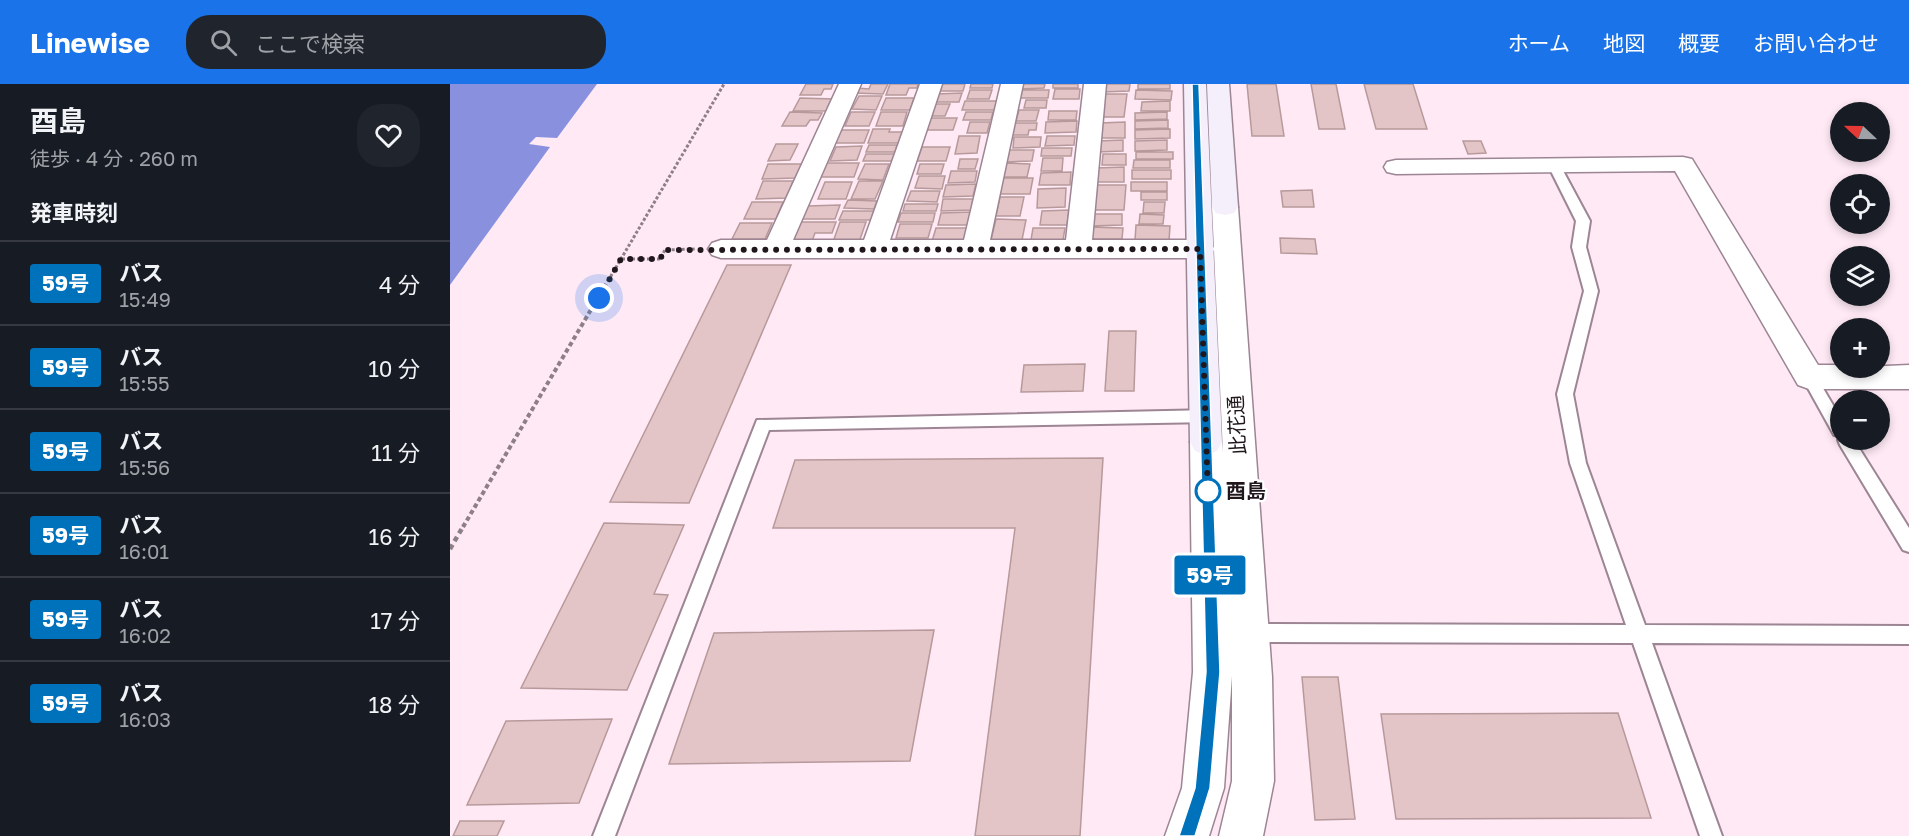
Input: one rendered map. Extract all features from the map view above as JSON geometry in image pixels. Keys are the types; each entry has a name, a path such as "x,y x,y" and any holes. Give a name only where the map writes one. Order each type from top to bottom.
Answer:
{"street":[{"path":"776,249 850,84"},
{"path":"874,249 931,84"},
{"path":"975,249 1012,84"},
{"path":"1078,249 1095,84"},
{"name":"此花通","path":"1196,84 1200,249 1216,425 1231,634 1253,781 1241,836"},
{"name":"此花通","path":"1216,425 1225,207 1218,84"},
{"path":"1396,167 1683,164 1809,377 1909,377"},
{"path":"722,249 1200,249"},
{"name":"此花通","path":"1187,836 1203,788 1213,672 1231,634"}],"lane":[{"path":"1555,167 1583,221 1579,247 1591,291 1565,394 1578,464 1711,836"},
{"path":"1809,377 1830,413"},
{"path":"604,836 763,424 1216,425"},
{"path":"1852,450 1909,544"},
{"path":"1231,634 1909,634"}],"path":[{"path":"450,549 724,84"},
{"path":"621,259 660,259 665,250 722,249"}],"water":[{"path":"450,84 597,84 557,138 536,137 529,144 550,147 450,285"}],"building":[{"path":"806,84 833,84 831,89 824,89 821,95 800,95"},
{"path":"871,84 888,84 883,94 854,93 857,88 869,89"},
{"path":"890,84 918,84 917,88 909,88 906,95 886,95"},
{"path":"938,84 965,84 963,91 936,91"},
{"path":"971,84 993,84 992,88 970,88"},
{"path":"1022,84 1045,84 1044,88 1021,89"},
{"path":"1053,84 1078,84 1078,88 1053,88"},
{"path":"1102,84 1130,84 1129,91 1102,92"},
{"path":"1138,84 1170,84 1170,89 1138,89"},
{"path":"1247,84 1276,84 1284,136 1252,136"},
{"path":"1311,84 1336,84 1345,129 1319,129"},
{"path":"1364,84 1413,84 1427,129 1376,129"},
{"path":"1055,89 1080,89 1079,99 1053,99"},
{"path":"970,90 992,90 989,99 967,99"},
{"path":"1020,90 1049,90 1048,98 1018,98"},
{"path":"1136,90 1172,91 1171,100 1135,99"},
{"path":"962,93 959,102 934,102 936,94"},
{"path":"1101,94 1127,94 1124,117 1098,117"},
{"path":"859,96 882,96 876,110 852,109"},
{"path":"800,98 833,99 827,111 793,111"},
{"path":"886,98 914,98 910,110 881,110"},
{"path":"1026,100 1047,100 1046,108 1024,108"},
{"path":"965,101 997,101 994,110 962,110"},
{"path":"1170,101 1170,111 1141,111 1142,102"},
{"path":"932,104 950,104 945,116 928,116"},
{"path":"1019,110 1039,110 1036,121 1016,121"},
{"path":"1049,111 1077,111 1076,120 1048,120"},
{"path":"790,112 822,113 818,120 810,120 806,126 782,126"},
{"path":"851,112 875,112 869,126 845,126"},
{"path":"881,112 907,112 903,126 876,126"},
{"path":"966,112 993,112 991,120 963,120"},
{"path":"1167,112 1167,119 1135,120 1135,113"},
{"path":"928,118 957,118 953,130 925,130"},
{"path":"1168,120 1168,128 1135,129 1135,121"},
{"path":"1077,121 1076,132 1045,133 1046,122"},
{"path":"970,122 990,122 987,133 967,133"},
{"path":"1125,122 1125,138 1099,138 1100,123"},
{"path":"1014,123 1037,123 1036,130 1029,130 1028,135 1012,135"},
{"path":"873,129 902,132 899,143 868,143"},
{"path":"1170,129 1170,138 1135,139 1135,130"},
{"path":"839,130 869,130 864,143 834,143"},
{"path":"959,136 980,136 977,153 955,154"},
{"path":"1047,136 1075,136 1074,145 1045,146"},
{"path":"1014,137 1041,137 1040,147 1013,148"},
{"path":"1123,140 1123,151 1097,152 1097,141"},
{"path":"1167,140 1167,150 1135,151 1135,141"},
{"path":"1463,141 1481,141 1486,153 1468,154"},
{"path":"776,144 798,144 790,160 768,161"},
{"path":"869,145 897,145 895,152 866,152"},
{"path":"862,146 857,160 830,161 836,147"},
{"path":"922,147 950,147 946,161 917,161"},
{"path":"1042,148 1072,148 1071,156 1041,156"},
{"path":"1008,150 1034,150 1032,161 1006,162"},
{"path":"1136,152 1173,152 1173,159 1136,159"},
{"path":"866,154 895,154 893,161 863,161"},
{"path":"1103,154 1126,154 1126,165 1102,165"},
{"path":"1043,158 1063,158 1062,171 1041,171"},
{"path":"960,159 978,159 975,169 958,169"},
{"path":"1134,160 1170,160 1170,168 1133,168"},
{"path":"825,163 859,163 854,177 819,177"},
{"path":"1006,163 1030,164 1027,177 1003,177"},
{"path":"768,164 802,164 796,178 762,179"},
{"path":"865,164 889,164 883,180 858,179"},
{"path":"920,164 944,164 941,174 917,174"},
{"path":"1124,167 1124,182 1095,182 1096,168"},
{"path":"1132,170 1171,170 1171,179 1132,179"},
{"path":"951,171 977,171 975,182 948,183"},
{"path":"1071,172 1070,185 1039,185 1041,173"},
{"path":"919,176 945,176 942,189 915,188"},
{"path":"1003,178 1033,178 1030,194 1000,194"},
{"path":"763,181 793,181 787,198 756,199"},
{"path":"859,181 883,181 875,199 851,199"},
{"path":"825,182 852,182 846,199 818,199"},
{"path":"1131,182 1167,182 1167,191 1131,191"},
{"path":"976,184 973,196 943,197 946,185"},
{"path":"1096,185 1126,185 1124,210 1093,210"},
{"path":"1066,188 1065,207 1037,208 1038,189"},
{"path":"1312,190 1314,207 1283,207 1281,191"},
{"path":"911,191 940,191 937,202 907,201"},
{"path":"1141,192 1167,192 1167,200 1141,200"},
{"path":"1000,197 1024,197 1020,216 996,216"},
{"path":"943,199 973,199 971,210 941,211"},
{"path":"848,200 877,201 874,209 844,208"},
{"path":"752,202 783,202 776,219 744,219"},
{"path":"1144,202 1165,202 1164,213 1143,213"},
{"path":"905,204 938,204 936,211 903,211"},
{"path":"840,205 835,219 802,219 807,206"},
{"path":"1069,210 1067,225 1040,225 1042,211"},
{"path":"843,211 874,211 871,220 839,220"},
{"path":"973,212 970,225 938,225 941,213"},
{"path":"901,213 935,213 933,222 898,222"},
{"path":"1091,214 1122,214 1122,225 1090,226"},
{"path":"1140,214 1164,215 1163,224 1139,224"},
{"path":"996,219 1026,220 1022,240 991,240"},
{"path":"799,222 836,222 832,233 815,233 812,241 791,241"},
{"path":"840,222 866,222 859,242 833,242"},
{"path":"740,223 772,223 765,239 732,239"},
{"path":"900,224 932,224 928,238 896,238"},
{"path":"1136,225 1170,226 1169,241 1135,240"},
{"path":"1089,227 1123,228 1122,239 1087,239"},
{"path":"936,228 969,228 966,241 932,241"},
{"path":"1033,228 1065,228 1063,240 1031,240"},
{"path":"1280,238 1315,239 1317,254 1281,253"},
{"path":"727,265 791,265 689,503 610,502"},
{"path":"1109,331 1136,331 1134,391 1105,391"},
{"path":"1085,364 1083,391 1021,392 1024,365"},
{"path":"1103,458 1080,836 975,836 1015,528 773,528 795,460"},
{"path":"604,523 684,525 654,594 668,595 627,690 521,688"},
{"path":"934,630 910,761 669,764 714,633"},
{"path":"1302,677 1338,677 1355,819 1315,820"},
{"path":"1618,713 1651,818 1396,819 1381,714"},
{"path":"612,719 579,803 467,805 506,721"},
{"path":"460,821 504,821 497,836 453,836"}],"bus line":[{"name":"59号","path":"1187,836 1203,788 1213,672 1195,84"}],"place":[{"name":"酉島","path":"1208,491"}],"route":[{"path":"599,298 621,259 660,259 665,250 1200,249 1208,495 1208,491"}]}
